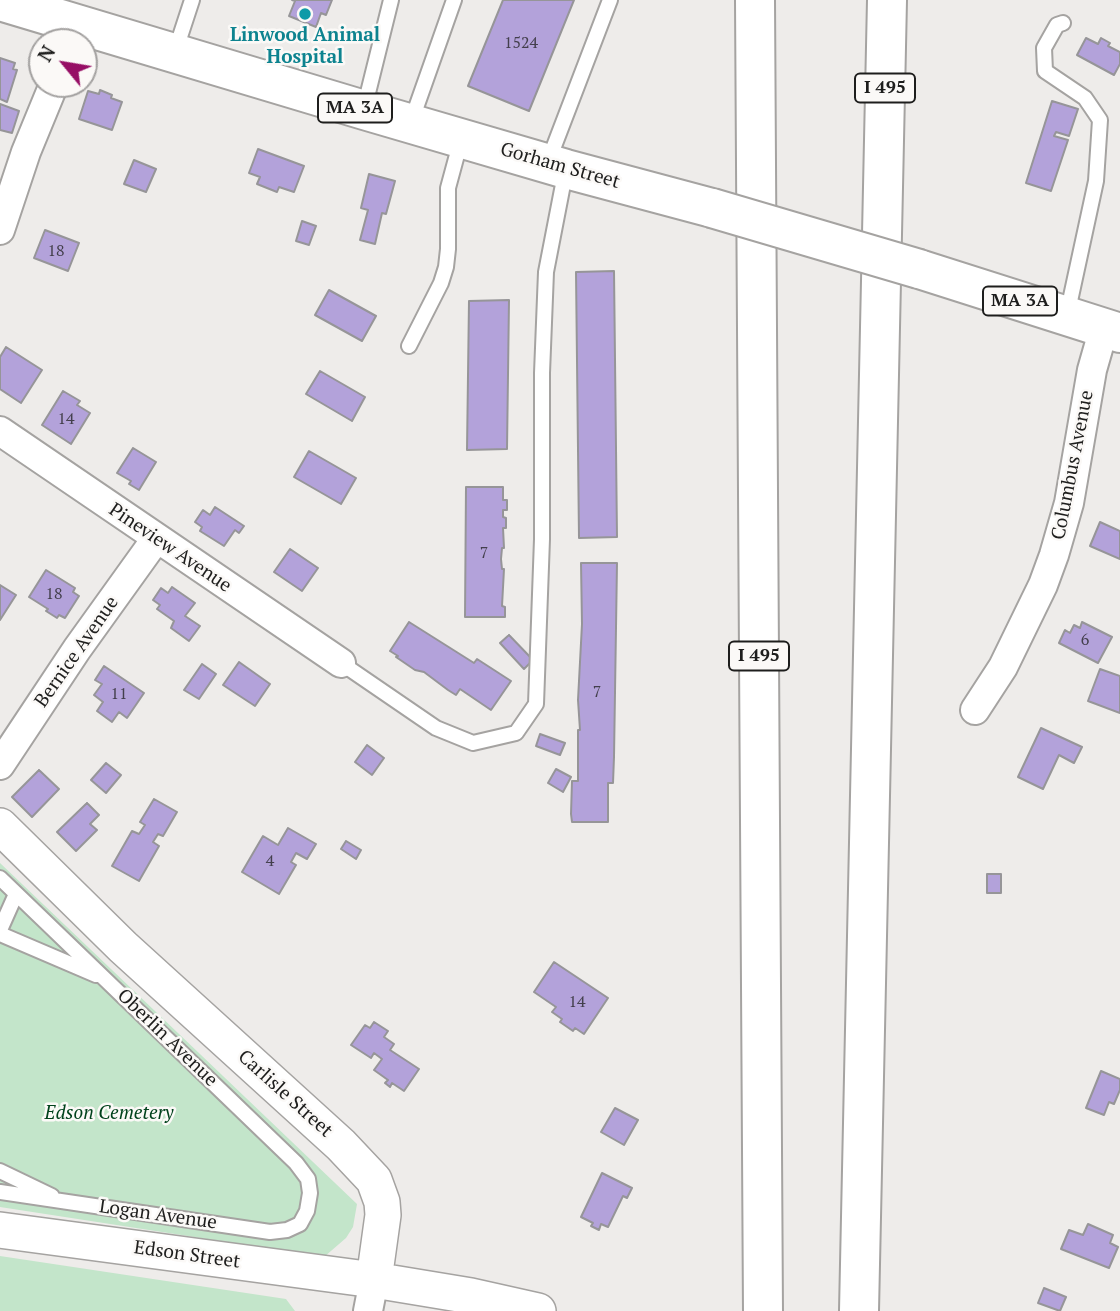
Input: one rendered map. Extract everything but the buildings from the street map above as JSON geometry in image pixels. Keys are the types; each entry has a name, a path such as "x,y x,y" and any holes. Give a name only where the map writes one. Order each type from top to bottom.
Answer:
{"main road":[{"name":"I 495","path":"755,0 763,1311"},
{"name":"I 495","path":"859,1311 887,0"},
{"name":"Gorham Street","path":"0,1 61,28"},
{"name":"Gorham Street","path":"98,38 174,53 410,124 919,269 1112,330"}],"street":[{"path":"0,230 26,152 48,98"},
{"name":"Columbus Avenue","path":"975,710 1003,667 1043,585 1054,555 1069,503 1092,370 1112,330"},
{"name":"Pineview Avenue","path":"0,432 341,663"},
{"name":"Bernice Avenue","path":"0,765 156,539"},
{"name":"Carlisle Street","path":"0,826 123,947 332,1136 374,1180 382,1202 383,1215 371,1295"},
{"name":"Edson Street","path":"0,1230 371,1295"},
{"path":"371,1295 471,1296 538,1311"}],"lane":[{"path":"174,53 192,0"},
{"path":"364,110 391,0"},
{"path":"410,124 454,0"},
{"path":"341,663 436,728 473,743 516,733 536,704 542,539 542,373 546,272 557,166 610,0"},
{"path":"1063,23 1057,25 1044,48 1045,71 1085,98 1100,120 1096,181 1067,316"},
{"path":"409,346 441,283 446,267 447,188 461,138"},
{"name":"Oberlin Avenue","path":"0,878 296,1163 308,1179 310,1193 307,1211"},
{"path":"16,894 0,932 107,980"},
{"path":"0,1171 60,1201"},
{"name":"Logan Avenue","path":"0,1192 270,1232 287,1230 300,1224 307,1211"}],"green space":[{"name":"Edson Cemetery","path":"0,863 357,1204 353,1227 346,1238 324,1257 0,1207"},
{"path":"0,1256 286,1299 295,1311 0,1311"}],"place":[{"name":"Linwood Animal Hospital","path":"305,14"}]}
